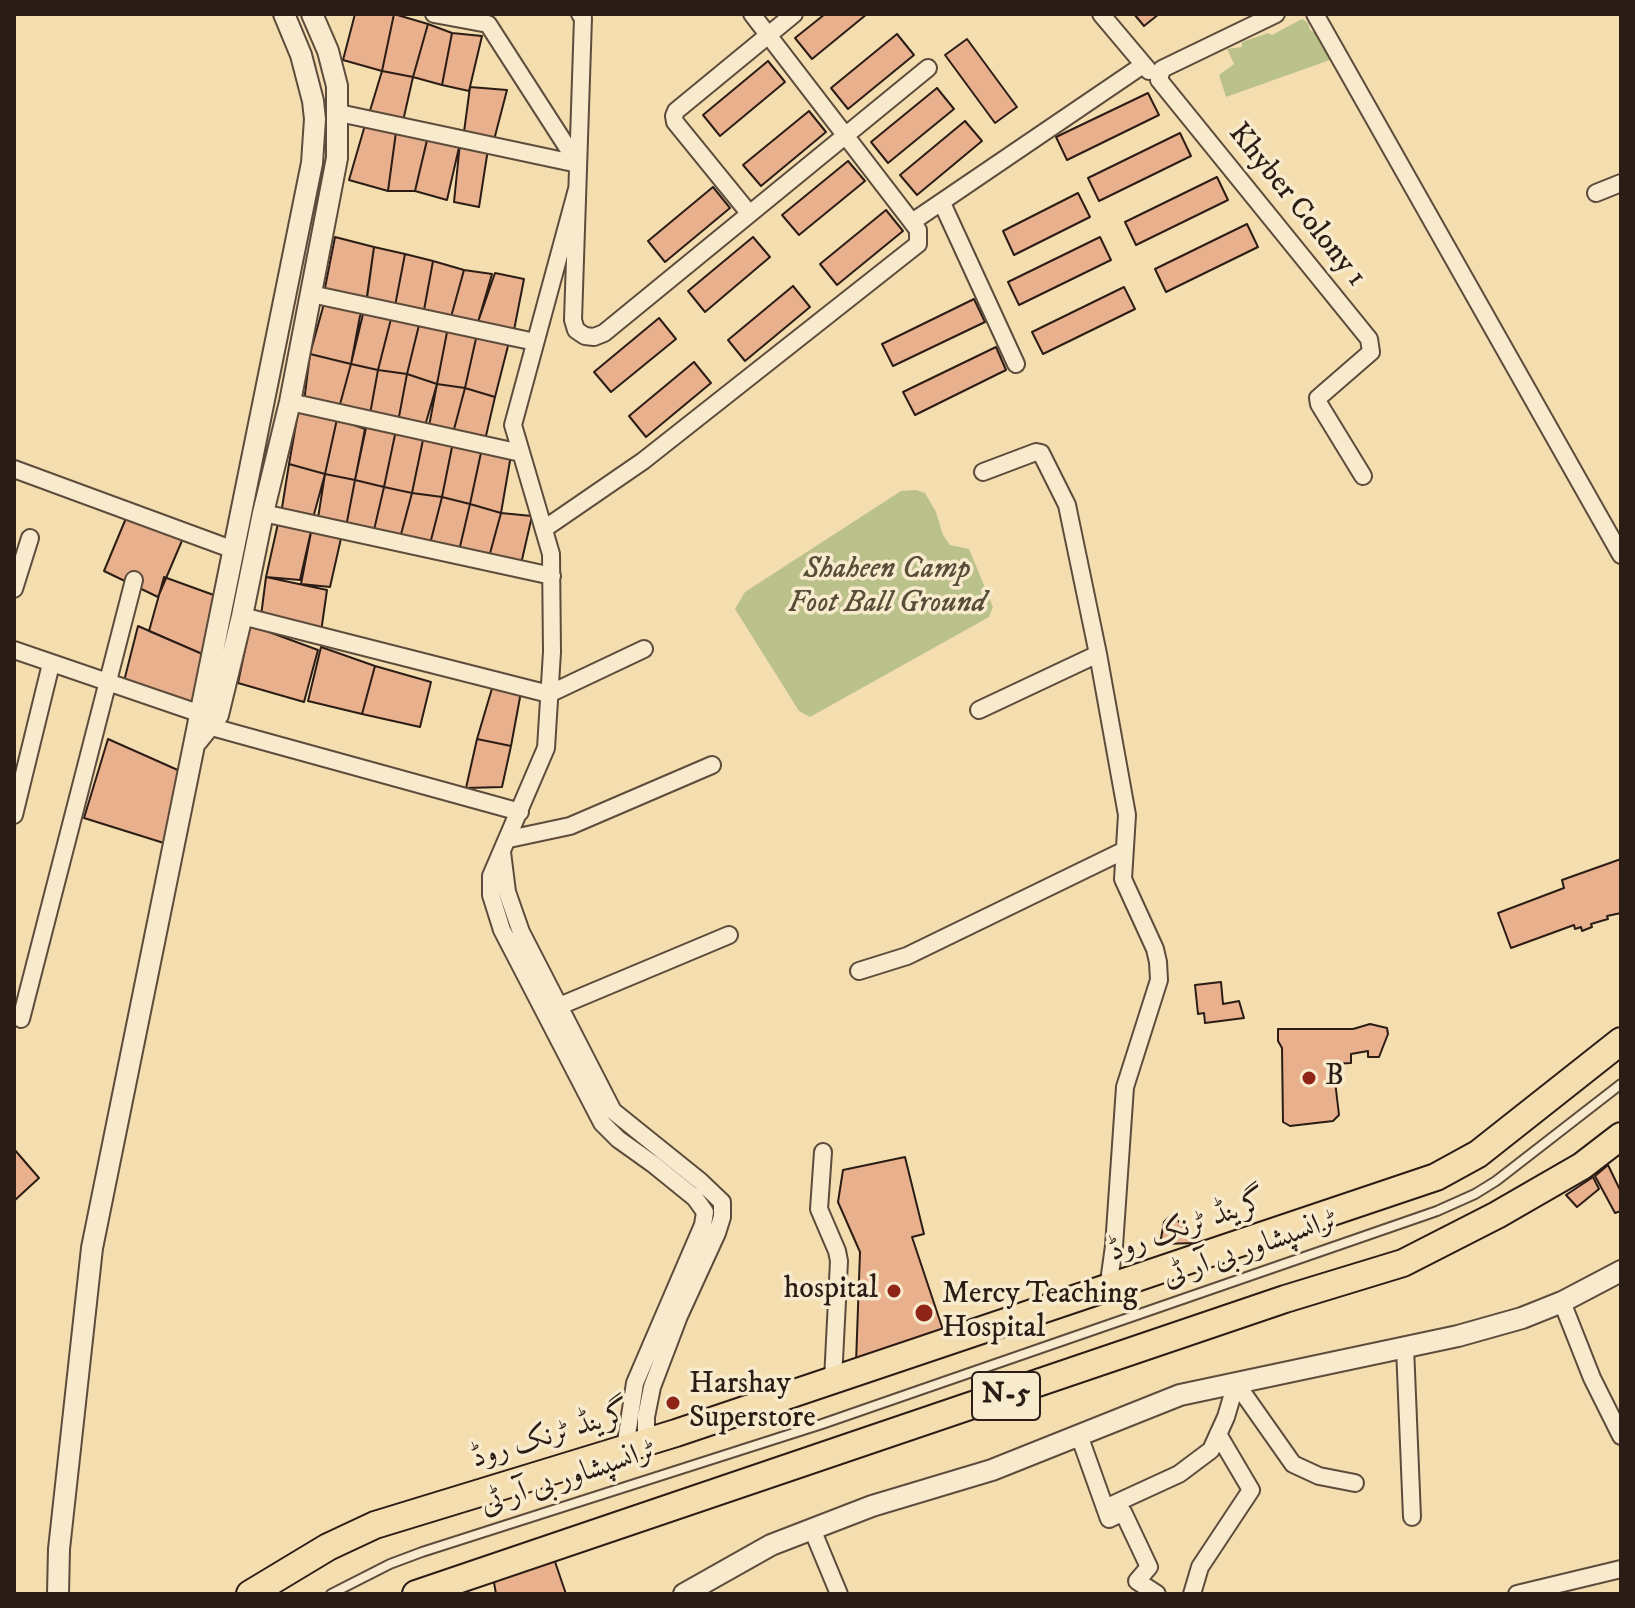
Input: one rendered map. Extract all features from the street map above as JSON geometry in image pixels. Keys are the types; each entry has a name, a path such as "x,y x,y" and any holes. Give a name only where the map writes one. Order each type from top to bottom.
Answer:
{"highway":[{"name":"گرینڈ ٹرنک روڈ","path":"250,1594 328,1547 375,1525 636,1445 1436,1177 1478,1154 1621,1041"},
{"name":"N-5","path":"416,1594 1285,1299 1403,1263 1497,1215 1582,1166 1621,1136"}],"street":[{"path":"58,1594 59,1549 92,1248 202,726 312,163 313,101 301,55 284,14"},
{"path":"202,726 218,715 242,616 290,402 337,158 339,113 333,67 312,14"},
{"path":"434,14 488,24 578,164"},
{"path":"544,529 643,461 918,244 918,230 752,14"},
{"path":"749,213 675,122 674,116 676,111 794,14"},
{"path":"1101,14 1162,88"},
{"path":"1162,88 1159,75 1162,69 1276,14"},
{"path":"1315,14 1621,555"},
{"path":"584,15 573,320 576,330 585,336 604,333 928,68"},
{"path":"912,222 1143,65"},
{"name":"Khyber Colony 1","path":"1162,88 1369,339 1371,352 1318,398 1363,476"},
{"path":"339,113 578,164"},
{"path":"1596,193 1621,183"},
{"path":"577,189 513,425 551,554 552,652 546,748 491,876 491,895 496,913 553,1009 602,1123 618,1139 695,1198 705,1212 703,1225 635,1383 636,1445"},
{"path":"942,203 1016,364"},
{"path":"311,294 535,342"},
{"path":"290,402 521,453"},
{"path":"983,472 1036,452 1045,457 1067,505 1127,815 1123,879 1155,949 1159,980 1125,1087 1108,1289"},
{"path":"14,469 234,550"},
{"path":"263,513 552,576"},
{"path":"14,589 30,538"},
{"path":"21,1019 134,580"},
{"path":"242,616 549,694 644,649"},
{"path":"14,650 108,683 202,726 520,812"},
{"path":"979,710 1098,654"},
{"path":"14,815 51,664"},
{"path":"505,845 570,826 712,765"},
{"path":"859,971 907,956 1123,851"},
{"path":"553,1009 729,935"},
{"path":"823,1152 819,1209 839,1261 833,1380"},
{"path":"688,1593 771,1545 872,1506 992,1470 1180,1395 1458,1336 1522,1318 1562,1302 1621,1271"},
{"path":"1562,1302 1592,1378 1621,1436"},
{"path":"1405,1347 1412,1517"},
{"path":"1105,1508 1179,1474 1211,1450 1236,1383"},
{"path":"1236,1383 1293,1464 1319,1476 1355,1483"},
{"path":"1192,1594 1200,1567 1251,1490 1218,1434"},
{"path":"1079,1435 1109,1519 1123,1512 1149,1567 1137,1581 1157,1594"},
{"path":"812,1529 839,1594"},
{"path":"1517,1594 1621,1569"}],"lane":[{"name":"ٹرانسپشاور بی آر ٹی","path":"331,1594 390,1564 422,1552 822,1424 1437,1211 1496,1181 1619,1085"}],"green space":[{"path":"1302,19 1317,34 1330,60 1226,97 1219,75 1234,64 1227,49 1242,47 1242,42 1268,33 1272,35"},
{"name":"Shaheen Camp Foot Ball Ground","path":"901,491 925,493 950,545 969,549 993,607 989,617 810,717 799,711 735,609 745,592"}],"building":[{"path":"355,14 394,14 382,71 343,60"},
{"path":"394,14 428,24 413,77 382,71"},
{"path":"825,14 867,14 812,59 795,38"},
{"path":"1134,14 1159,14 1144,26"},
{"path":"428,24 452,33 442,85 413,77"},
{"path":"452,33 482,36 469,91 442,85"},
{"path":"897,34 914,55 848,109 831,88"},
{"path":"967,39 1017,107 995,123 945,55"},
{"path":"768,61 785,82 720,136 703,115"},
{"path":"382,71 413,77 403,121 369,114"},
{"path":"470,87 507,90 494,140 464,132"},
{"path":"937,88 954,109 888,163 871,142"},
{"path":"1148,93 1159,115 1067,160 1056,137"},
{"path":"809,111 826,132 761,186 743,165"},
{"path":"965,121 982,141 917,195 900,175"},
{"path":"365,125 396,132 388,191 349,180"},
{"path":"396,132 427,140 415,191 388,191"},
{"path":"1180,133 1191,156 1099,201 1088,178"},
{"path":"428,136 460,143 447,200 415,191"},
{"path":"460,143 488,149 479,207 454,202"},
{"path":"848,161 865,181 799,235 782,215"},
{"path":"1217,177 1228,200 1136,245 1125,222"},
{"path":"713,187 730,208 665,262 648,241"},
{"path":"1078,193 1090,217 1014,255 1003,231"},
{"path":"886,210 903,231 837,285 820,264"},
{"path":"1247,224 1258,247 1166,292 1155,269"},
{"path":"335,237 374,247 366,303 324,293"},
{"path":"753,237 770,257 705,312 688,291"},
{"path":"1100,237 1111,260 1019,305 1008,282"},
{"path":"374,247 405,254 395,306 367,298"},
{"path":"405,254 433,261 424,310 395,306"},
{"path":"433,261 464,270 451,317 424,310"},
{"path":"464,270 492,274 478,322 451,317"},
{"path":"495,273 524,279 514,330 478,322"},
{"path":"793,286 810,307 745,361 728,340"},
{"path":"1124,287 1135,309 1043,354 1032,332"},
{"path":"974,299 985,322 893,366 882,344"},
{"path":"325,300 364,310 360,316 351,364 310,354"},
{"path":"364,310 392,315 378,370 351,364"},
{"path":"392,315 420,321 407,374 378,370"},
{"path":"659,318 676,339 611,392 594,372"},
{"path":"420,321 448,327 437,384 407,374"},
{"path":"448,327 477,334 465,388 437,384"},
{"path":"477,334 509,342 495,397 465,388"},
{"path":"996,347 1006,370 915,415 903,392"},
{"path":"310,354 351,364 339,408 304,402"},
{"path":"694,362 711,383 646,437 629,416"},
{"path":"351,364 378,370 370,414 339,408"},
{"path":"378,370 407,374 398,422 370,414"},
{"path":"407,374 437,384 425,426 398,422"},
{"path":"437,384 465,388 453,433 429,426"},
{"path":"465,388 495,397 485,440 453,433"},
{"path":"299,407 337,419 325,474 289,464"},
{"path":"337,419 365,429 355,480 325,474"},
{"path":"367,423 396,430 384,487 355,480"},
{"path":"396,430 424,435 412,493 384,487"},
{"path":"424,435 453,442 442,497 412,493"},
{"path":"453,442 482,448 470,504 442,497"},
{"path":"482,448 511,455 501,513 470,504"},
{"path":"289,464 325,474 313,518 281,514"},
{"path":"325,474 355,480 346,527 318,518"},
{"path":"355,480 384,487 374,530 346,527"},
{"path":"384,487 412,493 400,538 374,530"},
{"path":"412,493 442,497 430,544 400,538"},
{"path":"442,497 470,504 459,551 430,544"},
{"path":"470,504 501,513 489,557 459,551"},
{"path":"129,511 184,536 158,597 104,571"},
{"path":"501,513 532,516 521,564 489,557"},
{"path":"279,519 312,527 300,580 266,577"},
{"path":"312,527 342,534 330,587 301,584"},
{"path":"164,577 222,598 207,656 149,631"},
{"path":"266,577 327,590 321,632 261,616"},
{"path":"250,625 318,650 304,702 238,683"},
{"path":"138,626 207,656 198,709 122,689"},
{"path":"321,647 375,666 362,714 308,701"},
{"path":"375,666 431,682 420,727 362,714"},
{"path":"493,685 521,692 511,746 477,739"},
{"path":"108,739 189,775 167,844 84,818"},
{"path":"477,739 511,746 502,787 466,788"},
{"path":"1621,859 1621,913 1607,916 1608,919 1591,924 1592,927 1582,931 1581,927 1575,929 1574,925 1511,948 1498,913 1564,888 1562,880"},
{"path":"1221,982 1223,1004 1239,1001 1244,1018 1205,1023 1204,1013 1198,1014 1195,985"},
{"name":"B","path":"1370,1024 1387,1028 1388,1034 1379,1057 1368,1057 1368,1051 1351,1054 1351,1063 1333,1064 1339,1115 1333,1121 1290,1126 1283,1122 1282,1048 1278,1041 1278,1029 1353,1029"},
{"path":"14,1149 39,1178 14,1201"},
{"name":"hospital","path":"905,1157 924,1234 912,1237 943,1330 856,1363 860,1252 838,1202 843,1170"},
{"path":"1608,1165 1621,1192 1621,1211 1615,1213 1595,1176"},
{"path":"1593,1177 1599,1189 1577,1207 1566,1195"},
{"path":"1169,1217 1176,1218 1196,1243 1160,1244 1164,1222"},
{"path":"552,1553 566,1594 496,1594 492,1571"}],"place":[{"name":"B","path":"1309,1078"},
{"name":"hospital","path":"894,1291"},
{"name":"Mercy Teaching Hospital","path":"924,1313"},
{"name":"Harshay Superstore","path":"673,1403"}]}
